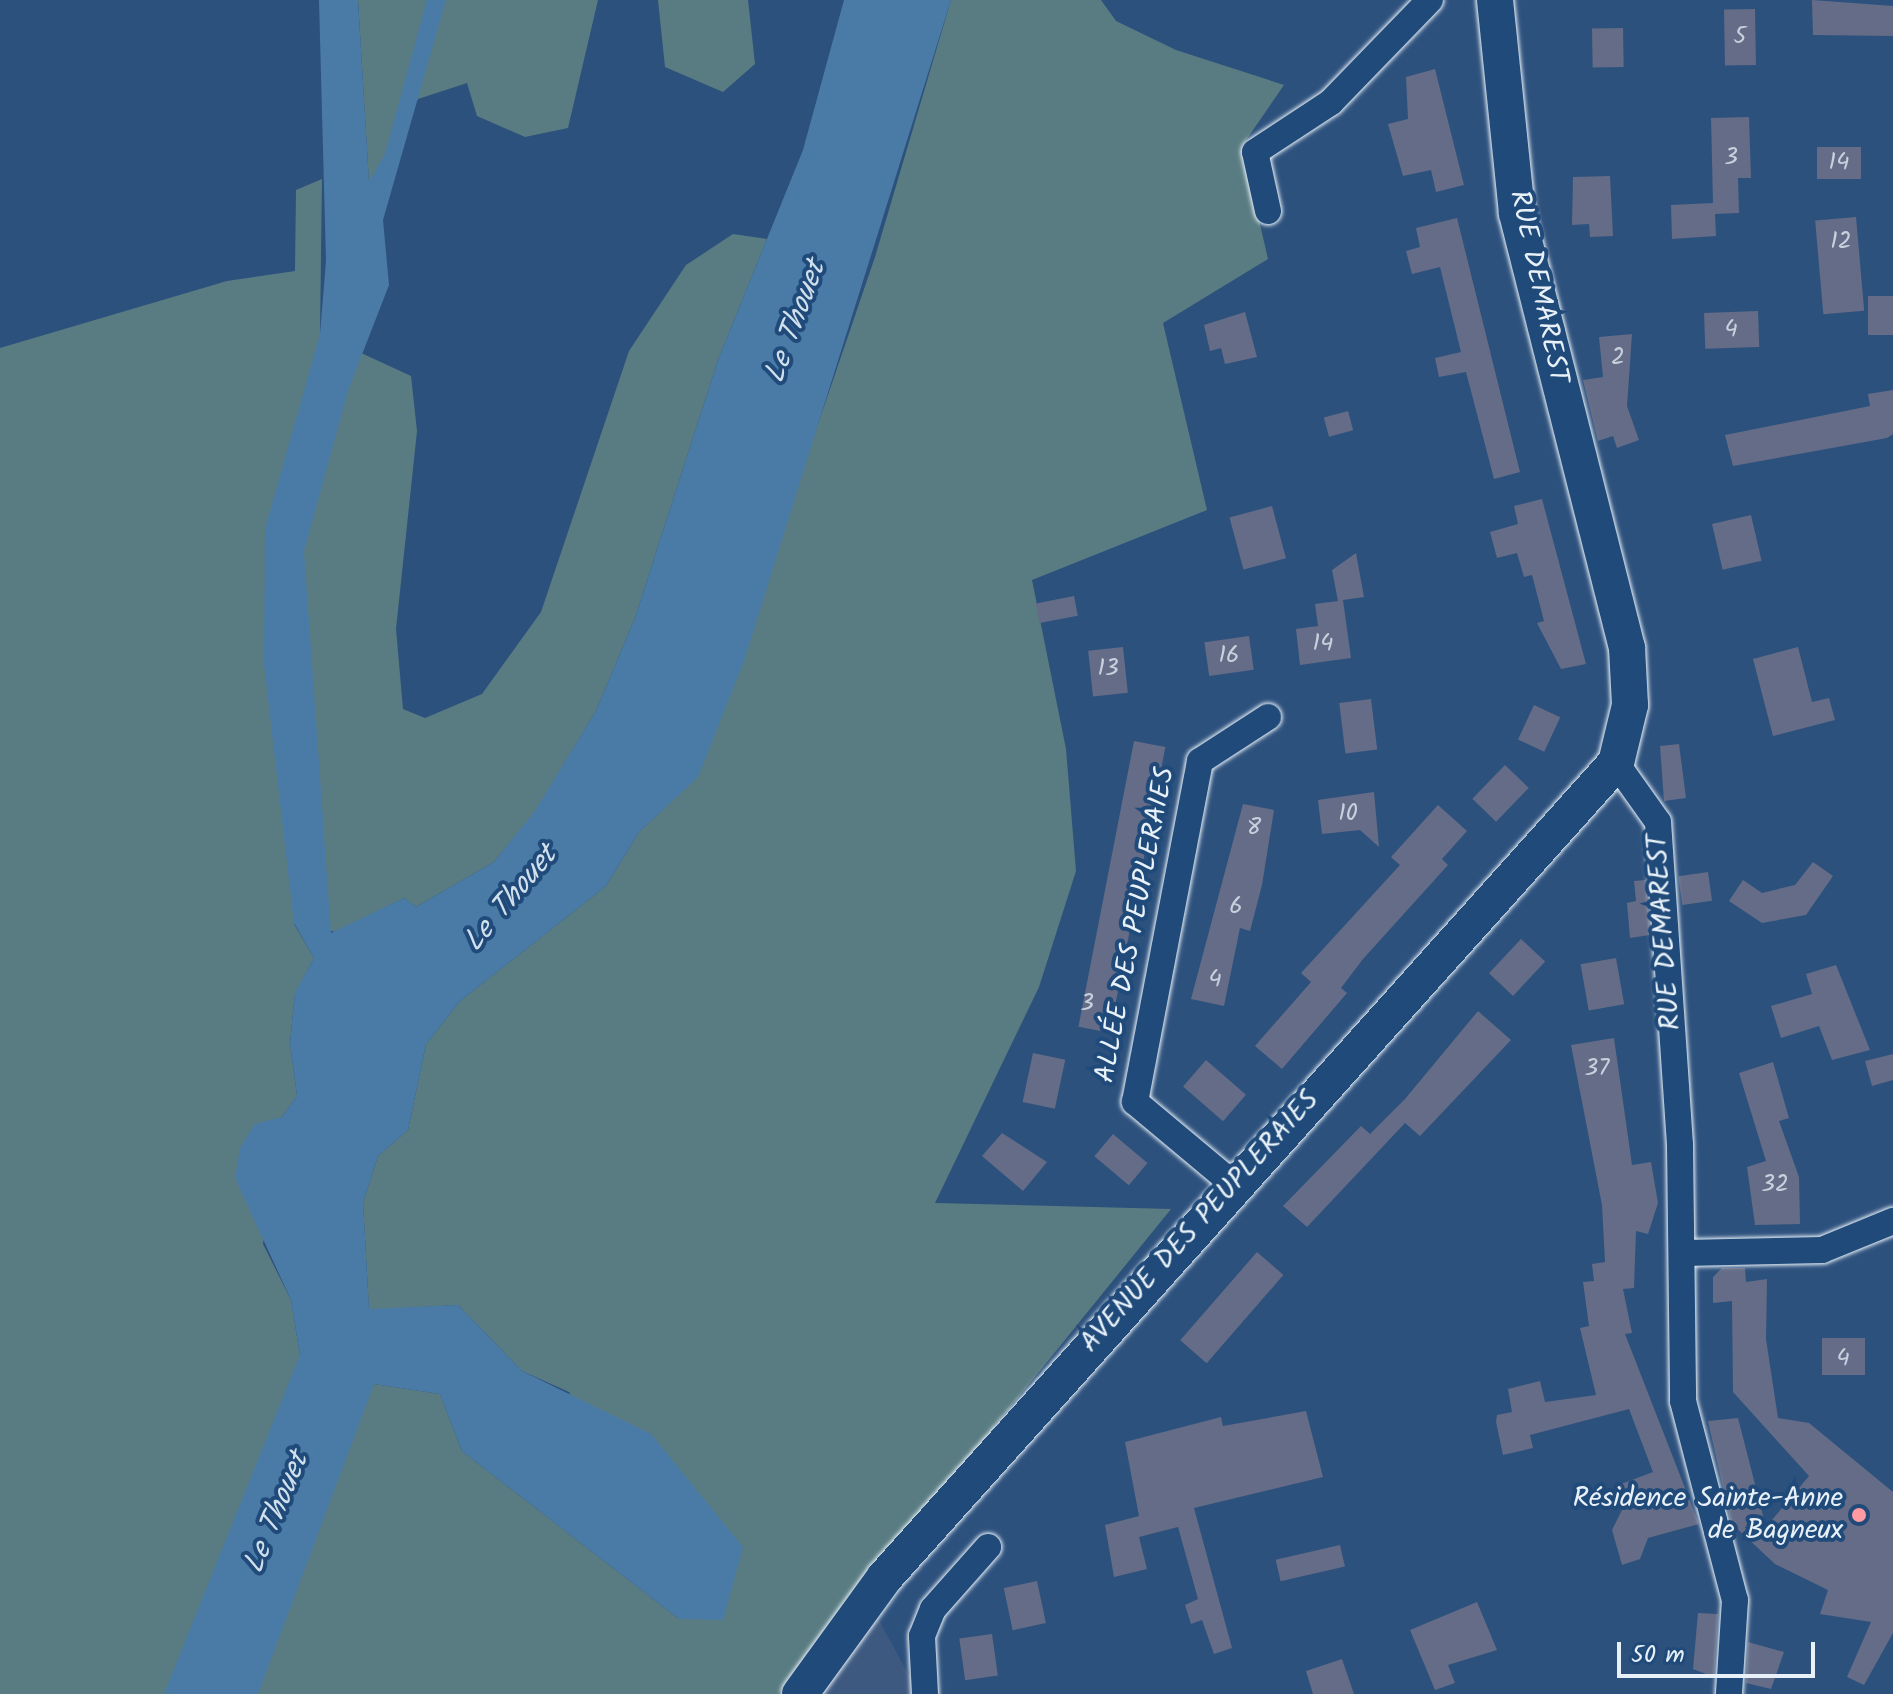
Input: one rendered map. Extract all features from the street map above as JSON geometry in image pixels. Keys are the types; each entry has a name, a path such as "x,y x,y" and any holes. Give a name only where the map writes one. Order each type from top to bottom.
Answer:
{"street":[{"path":"1268,211 1255,152 1331,102 1430,0"},
{"name":"RUE DEMAREST","path":"1495,0 1517,213 1627,648 1630,705 1616,763 1657,814 1670,926 1666,970 1684,1253 1678,1333 1683,1401 1735,1600 1729,1694"},
{"name":"ALLÉE DES PEUPLERAIES","path":"1233,1184 1135,1102 1200,761 1268,717"},
{"name":"AVENUE DES PEUPLERAIES","path":"800,1694 885,1577 1233,1184 1616,763"},
{"path":"1684,1253 1822,1250 1893,1221"},
{"path":"925,1694 922,1636 933,1609 988,1547"}],"shaded area":[{"path":"861,1587 919,1694 778,1694 781,1681"}],"green space":[{"path":"358,0 598,0 568,128 525,137 477,116 467,83 418,99 369,183"},
{"path":"658,0 748,0 755,64 723,92 665,67"},
{"path":"951,0 1101,0 1116,21 1176,50 1284,85 1242,146 1268,259 1163,323 1207,510 1032,580 1066,749 1076,871 1039,987 935,1203 1171,1209 778,1694 0,1694 0,348 227,281 295,271 296,190 322,179 320,334 411,376 417,431 396,629 403,709 425,718 482,694 541,612 629,351 686,265 733,234 767,239 718,360 635,618 596,711 535,812 494,862 416,907 404,898 336,932 294,924 314,958 295,994 290,1043 297,1096 282,1117 263,1244 291,1300 300,1355 374,1384 440,1394 462,1451 679,1619 569,1392 522,1371 458,1305 369,1310 363,1202 378,1156 408,1130 426,1044 460,1001 606,886 639,832 698,776 875,257"}],"water":[{"name":"Le Thouet","path":"319,0 358,0 369,182 385,154 427,0 446,0 383,220 389,285 349,388 304,551 331,933 404,898 416,907 494,862 535,811 596,711 635,618 718,360 803,150 844,0 951,0 744,661 698,777 639,832 606,886 460,1001 426,1044 408,1130 378,1156 363,1202 369,1309 458,1305 522,1371 651,1434 743,1547 723,1620 679,1619 462,1451 440,1394 374,1384 258,1694 164,1694 300,1355 291,1300 235,1178 240,1148 255,1124 282,1117 297,1096 290,1043 295,993 314,958 294,923 264,664 265,529 320,334 326,261"}],"building":[{"path":"1812,0 1893,6 1893,36 1813,35"},
{"path":"1755,9 1756,65 1725,66 1724,10"},
{"path":"1623,28 1624,67 1593,68 1592,29"},
{"path":"1435,69 1464,185 1436,192 1431,170 1403,176 1388,124 1408,119 1406,77"},
{"path":"1749,117 1751,178 1738,178 1739,213 1715,214 1716,236 1672,239 1671,205 1713,203 1711,118"},
{"path":"1817,147 1861,147 1861,179 1817,179"},
{"path":"1610,176 1613,236 1590,237 1589,224 1572,225 1573,177"},
{"path":"1856,217 1864,311 1823,314 1815,221"},
{"path":"1457,218 1520,472 1494,479 1466,372 1439,377 1435,358 1461,352 1440,267 1412,274 1406,251 1420,247 1416,228"},
{"path":"1868,296 1893,296 1893,335 1868,335"},
{"path":"1758,311 1759,347 1705,349 1704,313"},
{"path":"1245,312 1257,357 1225,364 1221,348 1210,351 1204,325"},
{"path":"1632,334 1627,406 1639,440 1617,448 1613,436 1598,441 1583,380 1603,377 1599,337"},
{"path":"1893,390 1893,434 1887,438 1733,466 1725,435 1870,406 1868,394"},
{"path":"1348,411 1353,430 1329,437 1324,417"},
{"path":"1542,499 1586,664 1561,669 1537,623 1544,621 1532,575 1524,577 1517,553 1497,558 1490,532 1518,524 1514,506"},
{"path":"1272,506 1286,558 1243,570 1229,517"},
{"path":"1751,515 1762,561 1723,570 1712,524"},
{"path":"1356,553 1364,597 1343,600 1351,658 1300,665 1296,629 1318,626 1315,604 1338,601 1332,570"},
{"path":"1074,596 1078,616 1040,623 1036,603"},
{"path":"1249,636 1254,670 1209,676 1204,642"},
{"path":"1123,647 1128,693 1093,696 1088,651"},
{"path":"1798,647 1812,702 1829,698 1835,720 1773,736 1753,659"},
{"path":"1371,699 1377,750 1345,754 1339,703"},
{"path":"1534,705 1560,717 1544,752 1518,739"},
{"path":"1134,741 1165,747 1110,1033 1078,1027"},
{"path":"1679,744 1686,798 1664,801 1660,746"},
{"path":"1505,765 1529,788 1496,822 1472,799"},
{"path":"1374,792 1379,847 1360,830 1322,834 1318,800"},
{"path":"1243,804 1274,810 1262,885 1250,931 1240,928 1224,1006 1191,999"},
{"path":"1438,805 1467,831 1442,859 1448,865 1363,959 1341,988 1347,993 1282,1069 1255,1046 1311,982 1301,973 1400,865 1391,857"},
{"path":"1813,862 1833,876 1806,915 1762,923 1729,901 1743,880 1762,893 1795,885"},
{"path":"1708,872 1712,901 1682,905 1678,876"},
{"path":"1646,880 1650,935 1630,938 1627,903 1636,901 1634,881"},
{"path":"1521,939 1545,962 1513,996 1489,973"},
{"path":"1616,958 1624,1004 1589,1011 1581,964"},
{"path":"1836,965 1870,1050 1832,1060 1819,1026 1781,1038 1771,1006 1812,994 1806,974"},
{"path":"1478,1011 1511,1040 1420,1136 1405,1123 1307,1227 1283,1206 1361,1126 1370,1134 1405,1099"},
{"path":"1614,1038 1632,1165 1651,1162 1658,1203 1648,1234 1636,1231 1634,1288 1623,1289 1632,1333 1625,1334 1699,1524 1648,1538 1640,1559 1622,1565 1612,1530 1624,1506 1616,1486 1653,1472 1629,1409 1530,1435 1533,1448 1503,1455 1496,1422 1497,1415 1512,1412 1508,1389 1540,1381 1545,1402 1596,1395 1580,1328 1589,1326 1583,1282 1594,1281 1592,1264 1605,1262 1602,1205 1571,1045"},
{"path":"1033,1053 1065,1060 1055,1109 1023,1102"},
{"path":"1893,1054 1893,1080 1872,1086 1865,1061"},
{"path":"1206,1060 1246,1095 1223,1121 1183,1086"},
{"path":"1773,1062 1789,1118 1779,1121 1799,1177 1800,1224 1755,1225 1747,1167 1766,1161 1739,1073"},
{"path":"1002,1133 1047,1162 1023,1191 982,1156"},
{"path":"1113,1134 1147,1163 1129,1185 1094,1156"},
{"path":"1257,1252 1283,1275 1207,1363 1180,1340"},
{"path":"1722,1268 1745,1268 1746,1282 1767,1279 1766,1339 1778,1418 1809,1423 1893,1492 1893,1633 1864,1685 1847,1677 1871,1622 1820,1614 1828,1590 1775,1564 1731,1523 1708,1421 1738,1418 1766,1527 1809,1476 1733,1392 1732,1301 1713,1303 1713,1277"},
{"path":"1822,1338 1865,1338 1865,1375 1822,1375"},
{"path":"1306,1411 1323,1477 1194,1508 1232,1648 1214,1654 1202,1620 1191,1624 1185,1605 1198,1599 1178,1527 1139,1537 1147,1569 1114,1577 1105,1525 1139,1516 1125,1442 1221,1417 1223,1426"},
{"path":"1340,1545 1345,1566 1281,1581 1276,1560"},
{"path":"1037,1581 1046,1623 1013,1630 1004,1588"},
{"path":"1477,1602 1497,1650 1448,1665 1455,1683 1435,1690 1410,1630"},
{"path":"1698,1613 1718,1614 1714,1677 1693,1669"},
{"path":"992,1634 998,1676 965,1680 959,1639"},
{"path":"1748,1642 1784,1652 1771,1689 1746,1683"},
{"path":"1342,1659 1354,1694 1313,1694 1306,1671"}],"place":[{"name":"Résidence Sainte-Anne de Bagneux","path":"1859,1515"}]}
